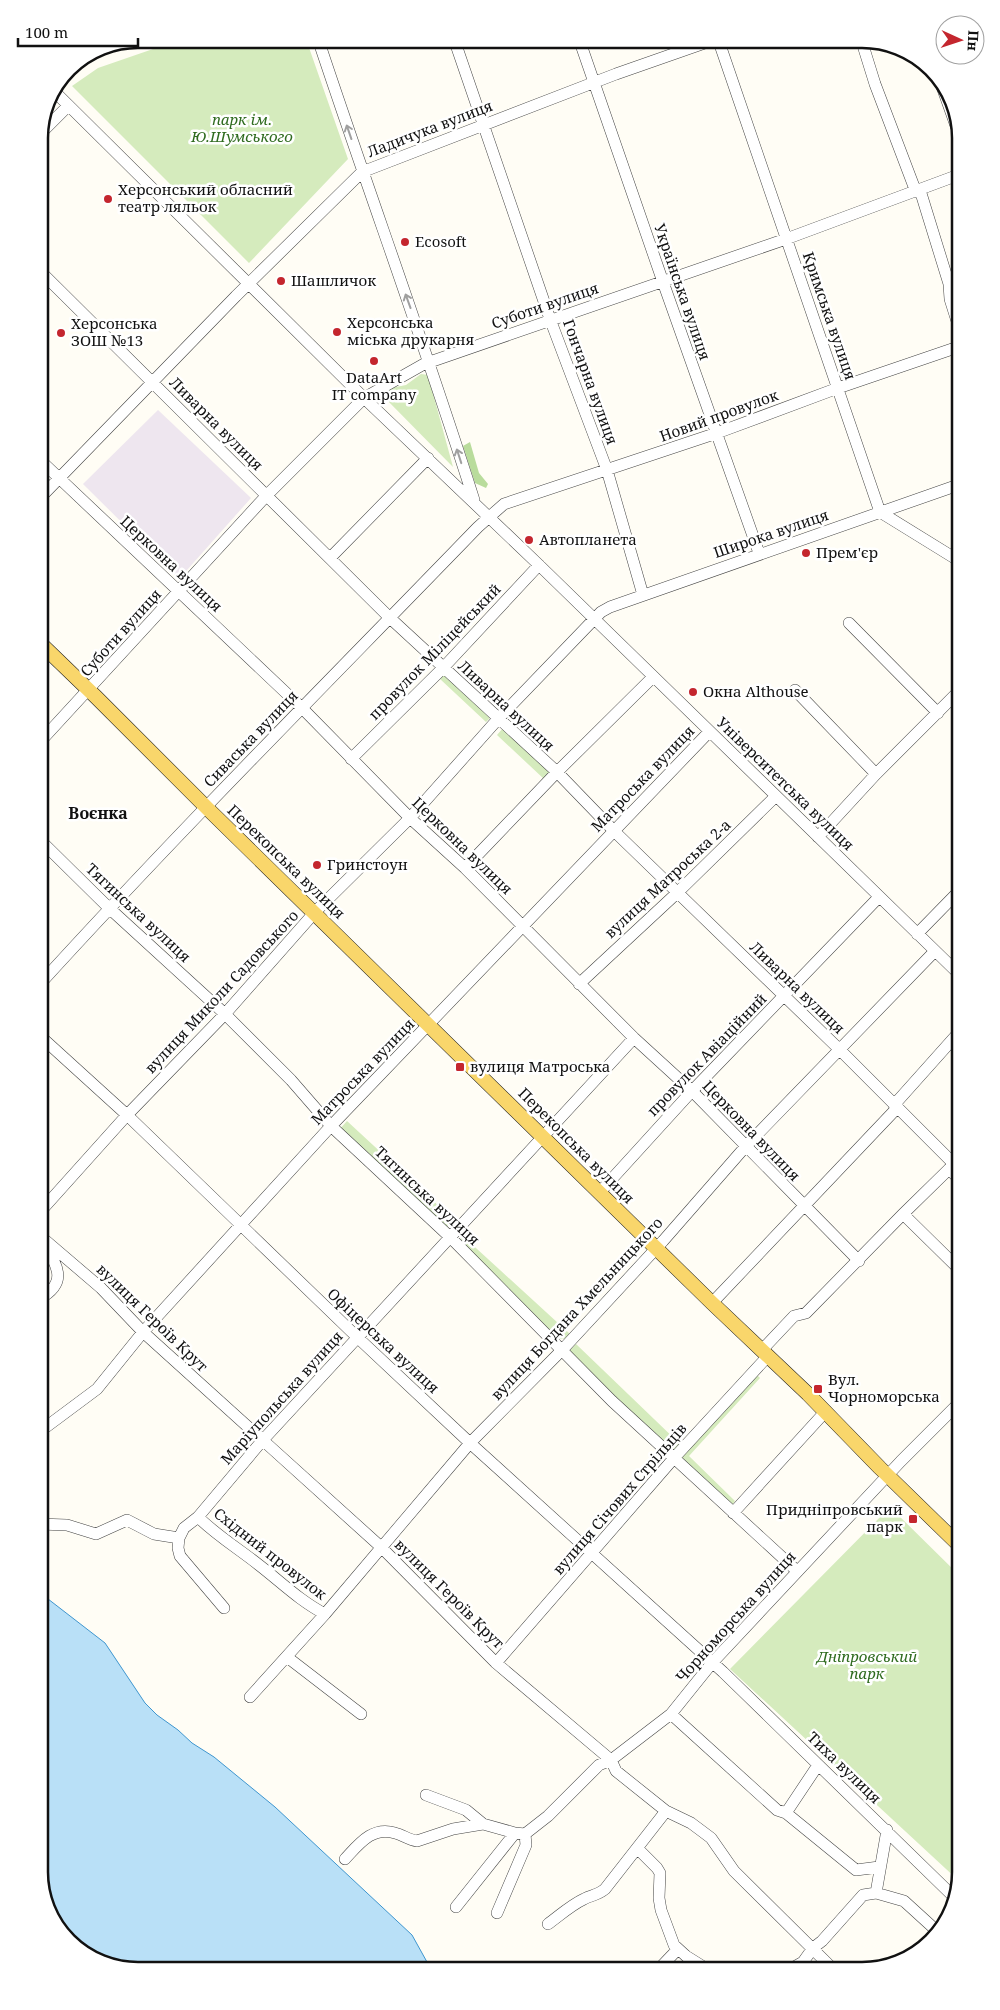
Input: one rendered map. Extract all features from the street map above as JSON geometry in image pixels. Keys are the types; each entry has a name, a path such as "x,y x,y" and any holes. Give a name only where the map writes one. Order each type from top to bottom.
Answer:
{"main road":[{"name":"Перекопська вулиця","path":"48,651 712,1303 826,1412 952,1538"}],"street":[{"path":"321,48 362,172 430,362 474,502"},
{"name":"Гончарна вулиця","path":"457,48 550,320 607,470 643,595"},
{"name":"Українська вулиця","path":"583,48 759,553"},
{"name":"Ладичука вулиця","path":"48,490 249,282 362,172 594,82 691,48"},
{"name":"Кримська вулиця","path":"720,48 880,512"},
{"path":"864,48 875,84 918,191 950,284 952,305"},
{"name":"Університетська вулиця","path":"58,96 249,282 364,398 540,565 952,967"},
{"path":"49,125 68,106"},
{"name":"Суботи вулиця","path":"48,733 267,495 364,398 430,362 786,239 952,178"},
{"name":"Ливарна вулиця","path":"48,279 390,618 498,720 557,772 677,893 952,1159"},
{"name":"Новий провулок","path":"489,517 504,504 717,434 838,388 952,349"},
{"path":"330,558 428,458"},
{"name":"Церковна вулиця","path":"48,468 302,708 410,818 465,868 579,984 692,1091 859,1261"},
{"name":"Широка вулиця","path":"594,619 605,609 643,595 952,487"},
{"path":"880,512 952,556"},
{"name":"Сиваська вулиця","path":"48,975 109,908 206,807 489,517"},
{"name":"провулок Міліцейський","path":"351,759 443,668 540,565"},
{"name":"вулиця Миколи Садовського","path":"48,1203 127,1115 225,1014 315,912 410,818 498,720 594,619"},
{"path":"848,623 938,712"},
{"path":"465,868 557,772 653,677"},
{"path":"795,690 876,774"},
{"path":"818,837 876,774 952,698"},
{"name":"Матроська вулиця","path":"48,1426 97,1389 143,1332 331,1126 430,1025 709,732"},
{"name":"вулиця Матроська 2-а","path":"579,984 677,893 776,796"},
{"name":"Тягинська вулиця","path":"48,848 109,908 225,1014 291,1080 331,1126 450,1238 563,1349 612,1401 797,1571"},
{"name":"провулок Авіаційний","path":"600,1192 692,1091 879,897"},
{"path":"917,934 952,898"},
{"name":"вулиця Богдана Хмельницького","path":"250,1697 325,1614 470,1443 563,1349 746,1146 935,951"},
{"name":"Маріупольська вулиця","path":"179,1538 184,1528 198,1516 262,1441 634,1038"},
{"path":"712,1303 896,1107 952,1041"},
{"name":"Офіцерська вулиця","path":"48,1043 127,1115 470,1443 712,1663"},
{"name":"вулиця Січових Стрільців","path":"496,1663 593,1554 765,1353 794,1316 806,1313 952,1165"},
{"path":"903,1214 952,1263"},
{"name":"вулиця Героїв Крут","path":"48,1244 101,1288 143,1332 381,1547 496,1663 611,1760 616,1771 666,1812 691,1823 711,1838 734,1871 826,1962"},
{"path":"48,1250 52,1256 58,1276 57,1284 48,1292"},
{"name":"Чорноморська вулиця","path":"456,1907 520,1834 548,1816 599,1765 611,1760 671,1714 712,1663 797,1571 952,1410"},
{"path":"733,1513 826,1412"},
{"name":"Східний провулок","path":"198,1516 211,1529 260,1565 306,1604 325,1614"},
{"path":"48,1524 67,1525 96,1534 127,1520 154,1534 179,1538 178,1548 180,1556 224,1608"},
{"path":"287,1657 361,1714"},
{"name":"Тиха вулиця","path":"712,1663 950,1893"},
{"path":"671,1714 777,1810 786,1813 856,1870 879,1867"},
{"path":"786,1813 818,1765"},
{"path":"426,1794 466,1810 483,1824 520,1834 526,1844 497,1913"},
{"path":"548,1924 585,1898 597,1896 605,1889 666,1812"},
{"path":"345,1858 366,1836 372,1834 390,1832 418,1841 453,1829 483,1824"},
{"path":"876,1893 886,1830"},
{"path":"638,1849 658,1868 660,1873 659,1898 661,1910 674,1945 697,1962"},
{"path":"805,1962 813,1948 863,1895 876,1893 904,1901 933,1928"},
{"path":"666,1962 678,1949"}],"shaded area":[{"path":"158,410 251,498 179,579 83,484"}],"green space":[{"name":"парк ім. Ю.Шумського","path":"156,48 309,48 348,159 249,263 72,86 98,68"},
{"path":"421,374 428,375 453,467 384,397 383,394 391,388 406,385"},
{"path":"470,442 479,473 488,484 486,488 475,483 463,446"},
{"path":"443,674 490,718 486,722 440,679"},
{"path":"503,728 551,772 544,779 497,735"},
{"path":"347,1121 454,1220 447,1227 339,1130"},
{"path":"464,1232 465,1238 570,1334 564,1339 556,1338 464,1247 460,1236"},
{"path":"576,1344 680,1444 673,1452 613,1398 569,1351"},
{"path":"756,1374 760,1378 689,1456 735,1501 730,1508 681,1458"},
{"name":"Дніпровський парк","path":"890,1507 952,1568 952,1875 730,1669"}],"water":[{"path":"48,1599 105,1643 145,1703 157,1715 192,1743 214,1757 275,1807 412,1935 427,1962 132,1962 109,1958 78,1940 66,1927 54,1907 48,1884"}],"place":[{"name":"Херсонський обласний театр ляльок","path":"108,199"},
{"name":"Ecosoft","path":"405,242"},
{"name":"Шашличок","path":"281,281"},
{"name":"Херсонська міська друкарня","path":"337,332"},
{"name":"Херсонська ЗОШ №13","path":"61,333"},
{"name":"DataArt IT company","path":"374,361"},
{"name":"Автопланета","path":"529,540"},
{"name":"Прем'єр","path":"806,553"},
{"name":"Окна Althouse","path":"693,692"},
{"name":"Гринстоун","path":"317,865"},
{"name":"вулиця Матроська","path":"460,1067"},
{"name":"Вул. Чорноморська","path":"818,1389"},
{"name":"Придніпровський парк","path":"913,1519"}],"district":[{"name":"Воєнка","path":"98,813"}]}
